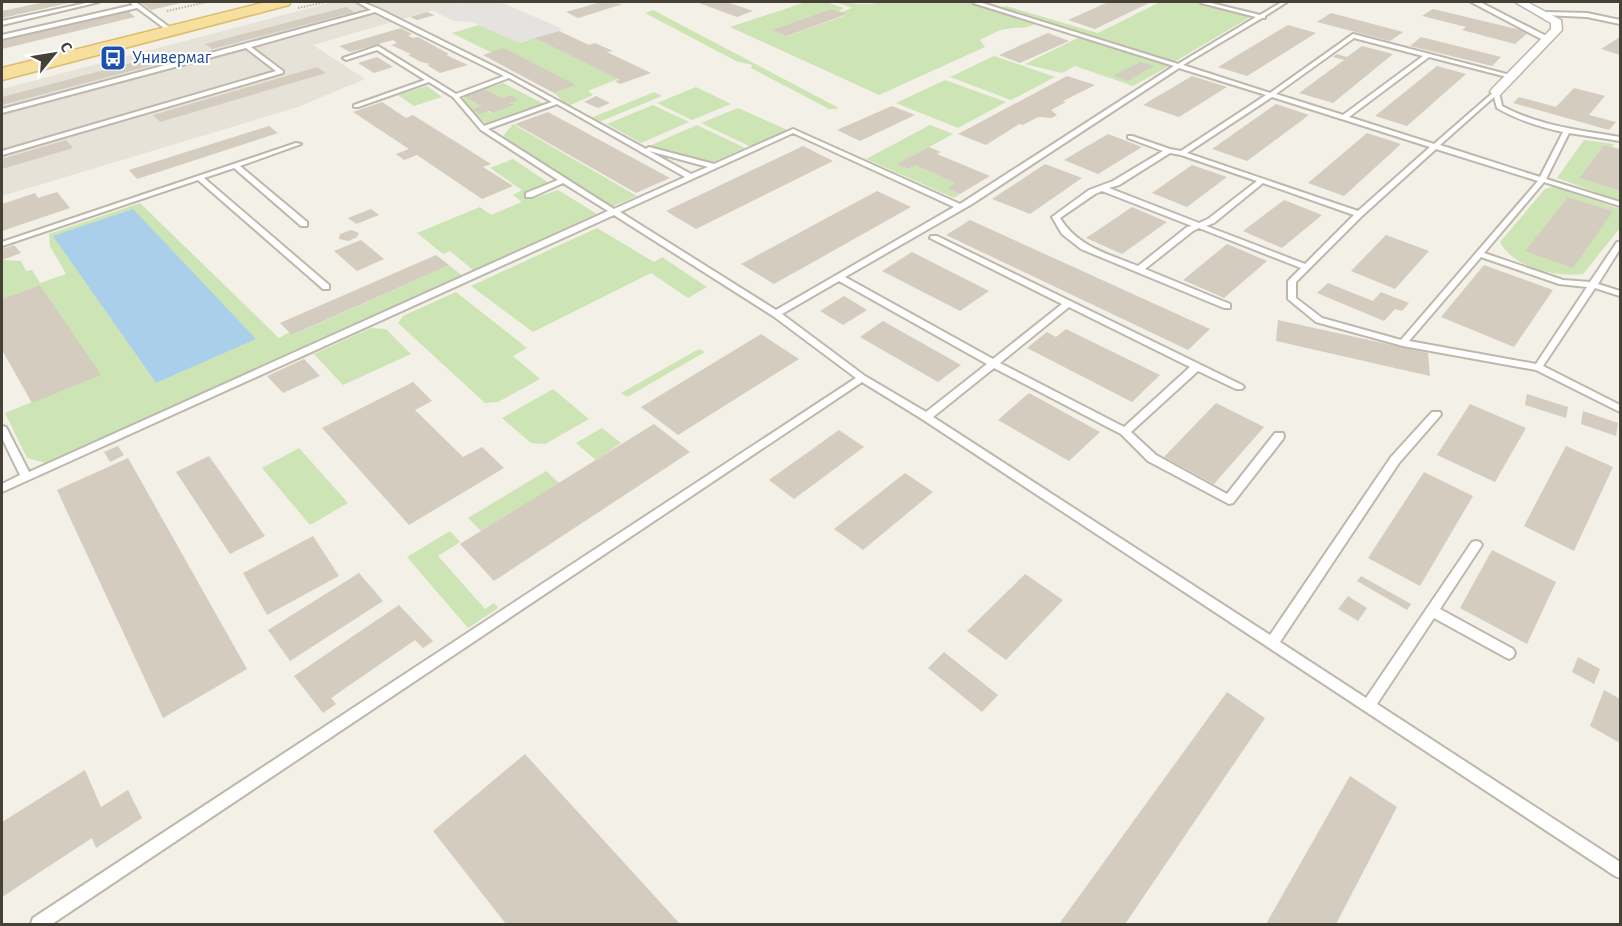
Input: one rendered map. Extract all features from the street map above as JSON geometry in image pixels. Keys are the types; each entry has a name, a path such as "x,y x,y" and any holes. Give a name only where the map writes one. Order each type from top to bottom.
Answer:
{"main road":[{"path":"2,74 283,2"}],"street":[{"path":"1475,2 1548,39"},
{"path":"1496,92 1556,30 1557,22 1547,14 1520,2"}],"lane":[{"path":"2,23 96,2"},
{"path":"132,2 170,30"},
{"path":"359,2 509,76 690,177"},
{"path":"975,2 1620,204"},
{"path":"1203,2 1263,17"},
{"path":"776,314 960,207 1178,66 1285,2"},
{"path":"2,37 138,6"},
{"path":"2,111 377,10"},
{"path":"1547,14 1587,15 1620,22"},
{"path":"1182,153 1271,95 1353,36 1511,76"},
{"path":"2,153 281,72 247,46"},
{"path":"346,57 378,48 430,80 455,96 483,129 776,314 862,378 926,417 1620,871"},
{"path":"1343,118 1428,55"},
{"path":"455,96 509,76"},
{"path":"356,106 430,80"},
{"path":"1620,139 1567,130 1515,117 1499,107 1496,92 1359,214 1292,281 1292,299 1319,320 1403,343 1538,367 1620,409"},
{"path":"483,129 557,102"},
{"path":"1403,343 1542,180 1567,130"},
{"path":"2,488 611,211 793,131 960,207"},
{"path":"1130,137 1359,214"},
{"path":"2,244 298,144"},
{"path":"632,145 713,166"},
{"path":"1169,151 1102,188 1056,217 1065,232 1084,247 1227,306"},
{"path":"235,165 304,224"},
{"path":"199,177 326,287"},
{"path":"529,195 562,180"},
{"path":"1140,269 1190,229 1211,221 1260,182"},
{"path":"1102,188 1306,267"},
{"path":"934,238 1239,387"},
{"path":"1538,367 1620,244"},
{"path":"1479,254 1562,282 1593,285 1620,294"},
{"path":"840,278 992,363 1125,432 1152,458 1229,500 1279,436"},
{"path":"926,417 1068,304"},
{"path":"1125,432 1197,366"},
{"path":"39,924 862,378"},
{"path":"1272,644 1395,460 1436,414"},
{"path":"2,429 26,477"},
{"path":"1368,706 1476,545"},
{"path":"1432,611 1509,653"}],"shaded area":[{"path":"333,2 461,2 313,45 365,79 298,107 2,196 2,89"},
{"path":"461,2 500,2 563,29 520,43 472,22 454,21 431,10"}],"green space":[{"path":"806,2 826,2 844,8 839,11 841,12 852,8 835,2 863,4 966,2 1035,24 993,33 980,40 985,47 879,95 730,27","holes":["831,9 846,15 788,36 773,30"]},
{"path":"1160,2 1197,2 1252,16 1174,62 999,8 1006,6 1098,33"},
{"path":"653,10 838,109 829,109 751,68 752,65 736,61 645,13"},
{"path":"479,25 520,43 534,38 618,79 588,91 593,95 568,106 554,93 575,85 504,49 492,53 452,33"},
{"path":"1080,37 1169,66 1133,86 1075,66 1062,73 1025,64"},
{"path":"994,56 1055,77 1011,100 950,77"},
{"path":"945,80 1006,102 958,128 896,103"},
{"path":"503,83 542,105 488,124 473,115 462,101 465,96 481,106 472,109 493,113 513,105 510,103 518,99 511,95 502,98 485,89"},
{"path":"427,86 442,97 414,106 398,95"},
{"path":"696,87 731,104 692,120 657,103"},
{"path":"654,92 662,96 599,122 591,118"},
{"path":"653,105 689,122 641,143 607,124"},
{"path":"738,108 788,130 751,147 701,123"},
{"path":"513,124 637,196 613,206 607,205 503,136"},
{"path":"697,125 745,148 709,164 649,146"},
{"path":"930,125 953,134 898,164 908,169 915,165 955,183 947,188 960,194 954,198 866,159"},
{"path":"1584,140 1614,144 1612,147 1604,145 1579,178 1620,191 1620,201 1557,178"},
{"path":"513,159 549,183 525,195 532,199 558,190 597,214 473,270 450,251 443,254 417,233 480,207 491,215 522,202 513,195 522,190 490,168"},
{"path":"1554,187 1620,209 1620,228 1583,274 1561,274 1536,269 1514,258 1500,242 1545,189","holes":["1568,197 1613,211 1526,251"]},
{"path":"140,203 279,338 290,332 293,335 449,265 464,277 46,463 27,458 5,413 100,375 40,285 2,299 2,260 21,261 26,271 32,270 40,283 66,274 50,246 49,234","holes":["54,237 256,338 156,383"]},
{"path":"597,228 654,262 662,257 707,287 688,298 651,273 533,332 471,286"},
{"path":"456,292 527,348 513,356 540,379 498,402 485,403 398,323 403,316"},
{"path":"371,328 386,329 411,354 343,385 314,354"},
{"path":"699,349 705,352 627,397 621,393"},
{"path":"553,389 589,419 545,444 531,443 502,418"},
{"path":"602,428 621,443 596,460 576,443"},
{"path":"299,448 348,503 310,525 262,468"},
{"path":"546,471 559,483 481,531 468,518"},
{"path":"450,531 460,542 438,556 485,609 494,603 498,608 468,628 407,557"}],"water":[{"path":"133,209 256,339 156,383 53,236"}],"building":[{"path":"45,2 73,2 2,18 2,11"},
{"path":"140,2 185,2 151,10"},
{"path":"601,2 623,4 578,18 566,12"},
{"path":"696,2 727,2 753,11 737,17"},
{"path":"1108,2 1151,2 1095,29 1068,20"},
{"path":"346,7 354,12 212,49 205,44"},
{"path":"831,9 847,14 787,36 772,30"},
{"path":"1433,9 1529,32 1515,44 1462,30 1466,27 1422,16"},
{"path":"128,11 135,17 2,49 2,40"},
{"path":"427,12 435,15 417,20 410,17"},
{"path":"1331,13 1403,32 1390,41 1317,22"},
{"path":"1288,25 1316,33 1247,76 1218,67"},
{"path":"401,28 412,34 408,36 418,37 449,54 446,55 468,65 440,73 427,65 430,64 421,62 408,55 411,54 391,45 397,43 393,40 350,52 339,46"},
{"path":"559,31 589,45 595,43 613,51 607,52 651,73 620,84 615,81 620,80 534,38"},
{"path":"1048,33 1069,41 1020,63 999,55"},
{"path":"1421,37 1501,57 1492,66 1410,46"},
{"path":"1620,37 1620,55 1601,49"},
{"path":"1362,46 1393,54 1333,103 1299,93 1344,60 1333,57 1337,54 1347,57"},
{"path":"504,48 576,85 554,93 483,55"},
{"path":"169,53 176,59 2,105 2,97"},
{"path":"377,57 393,67 374,73 358,63"},
{"path":"1140,62 1154,66 1127,81 1113,76"},
{"path":"1437,66 1466,74 1407,126 1375,116"},
{"path":"317,67 326,73 160,122 153,115"},
{"path":"1067,76 1095,85 1063,101 1066,102 1051,110 1057,115 1052,118 1038,117 1023,125 1019,124 986,145 958,134"},
{"path":"1192,76 1227,87 1179,117 1143,105"},
{"path":"1574,88 1605,96 1589,115 1616,122 1609,130 1513,103 1519,97 1556,107"},
{"path":"485,89 502,98 511,95 519,100 510,103 514,105 493,113 489,111 480,114 472,109 481,106 464,96"},
{"path":"596,96 610,103 598,108 584,102"},
{"path":"382,102 406,118 413,115 491,164 483,167 513,186 482,199 417,155 404,160 396,154 409,149 353,112"},
{"path":"1276,104 1309,115 1247,161 1212,149"},
{"path":"892,106 915,115 860,141 837,130"},
{"path":"548,112 670,178 636,193 515,124"},
{"path":"269,126 278,133 137,179 129,170"},
{"path":"1367,133 1401,144 1344,196 1308,183"},
{"path":"1108,134 1142,147 1098,174 1064,160"},
{"path":"66,140 73,148 2,169 2,159"},
{"path":"1604,145 1620,149 1620,191 1579,178"},
{"path":"803,146 833,161 696,229 666,211"},
{"path":"929,147 941,152 937,154 990,176 960,194 947,188 955,183 915,165 908,169 897,164"},
{"path":"1045,164 1082,178 1030,214 992,199"},
{"path":"1192,165 1227,177 1187,207 1152,193"},
{"path":"877,191 911,207 774,284 741,264"},
{"path":"57,192 70,208 2,231 2,204 35,193 38,198"},
{"path":"1568,197 1613,211 1573,268 1525,251"},
{"path":"1284,200 1322,215 1282,248 1243,231"},
{"path":"1132,207 1167,222 1122,254 1086,238"},
{"path":"371,209 379,215 356,224 348,218"},
{"path":"970,220 1210,329 1188,350 946,235"},
{"path":"351,230 359,233 357,237 349,241 339,239 340,234"},
{"path":"1386,235 1429,251 1395,289 1351,271"},
{"path":"361,240 384,259 357,271 334,251"},
{"path":"1227,244 1267,261 1224,298 1183,280"},
{"path":"14,245 21,253 2,260 2,249"},
{"path":"912,252 989,291 960,311 882,271"},
{"path":"436,255 449,265 292,335 280,323"},
{"path":"1484,265 1553,290 1514,347 1441,317"},
{"path":"1328,283 1373,301 1381,292 1409,303 1402,311 1395,309 1384,321 1317,293"},
{"path":"40,285 101,375 32,403 2,350 2,299"},
{"path":"844,296 867,310 843,325 820,311"},
{"path":"1278,320 1428,353 1430,376 1276,341"},
{"path":"883,321 961,365 938,382 860,337"},
{"path":"1066,329 1160,375 1132,402 1027,348 1047,332 1056,337"},
{"path":"761,334 799,359 678,435 641,407"},
{"path":"304,359 320,376 283,393 267,376"},
{"path":"413,382 432,401 415,410 463,457 482,447 504,468 409,525 322,428"},
{"path":"1029,393 1100,432 1069,461 998,420"},
{"path":"1527,394 1568,407 1566,418 1525,405"},
{"path":"1216,403 1264,427 1214,484 1164,457"},
{"path":"1470,404 1526,428 1495,482 1437,455"},
{"path":"1583,411 1618,423 1616,436 1581,424"},
{"path":"654,424 690,452 494,581 460,544"},
{"path":"839,430 864,447 794,499 769,480"},
{"path":"118,446 124,455 110,462 104,452"},
{"path":"1566,446 1613,467 1574,551 1524,526"},
{"path":"209,456 265,536 230,554 176,472"},
{"path":"128,458 247,669 163,718 57,490"},
{"path":"1424,472 1473,496 1420,586 1368,558"},
{"path":"905,473 933,492 863,550 834,529"},
{"path":"313,536 339,576 267,615 243,573"},
{"path":"1492,550 1556,582 1527,644 1460,608"},
{"path":"359,573 383,601 290,661 268,630"},
{"path":"1025,574 1063,600 1006,660 967,631"},
{"path":"1361,576 1411,604 1407,610 1357,581"},
{"path":"1348,596 1367,608 1358,621 1338,609"},
{"path":"399,605 433,641 423,648 415,640 331,698 336,704 323,713 294,676"},
{"path":"944,652 998,695 982,712 928,668"},
{"path":"1578,657 1600,669 1594,684 1572,672"},
{"path":"1604,690 1620,699 1620,743 1590,726"},
{"path":"1227,692 1265,718 1125,924 1059,924"},
{"path":"525,754 680,924 506,924 433,831"},
{"path":"85,770 101,807 128,790 142,818 96,848 92,838 2,897 2,822"},
{"path":"1350,776 1397,807 1336,924 1266,924"}],"place":[{"name":"Универмаг","path":"113,58"}]}
